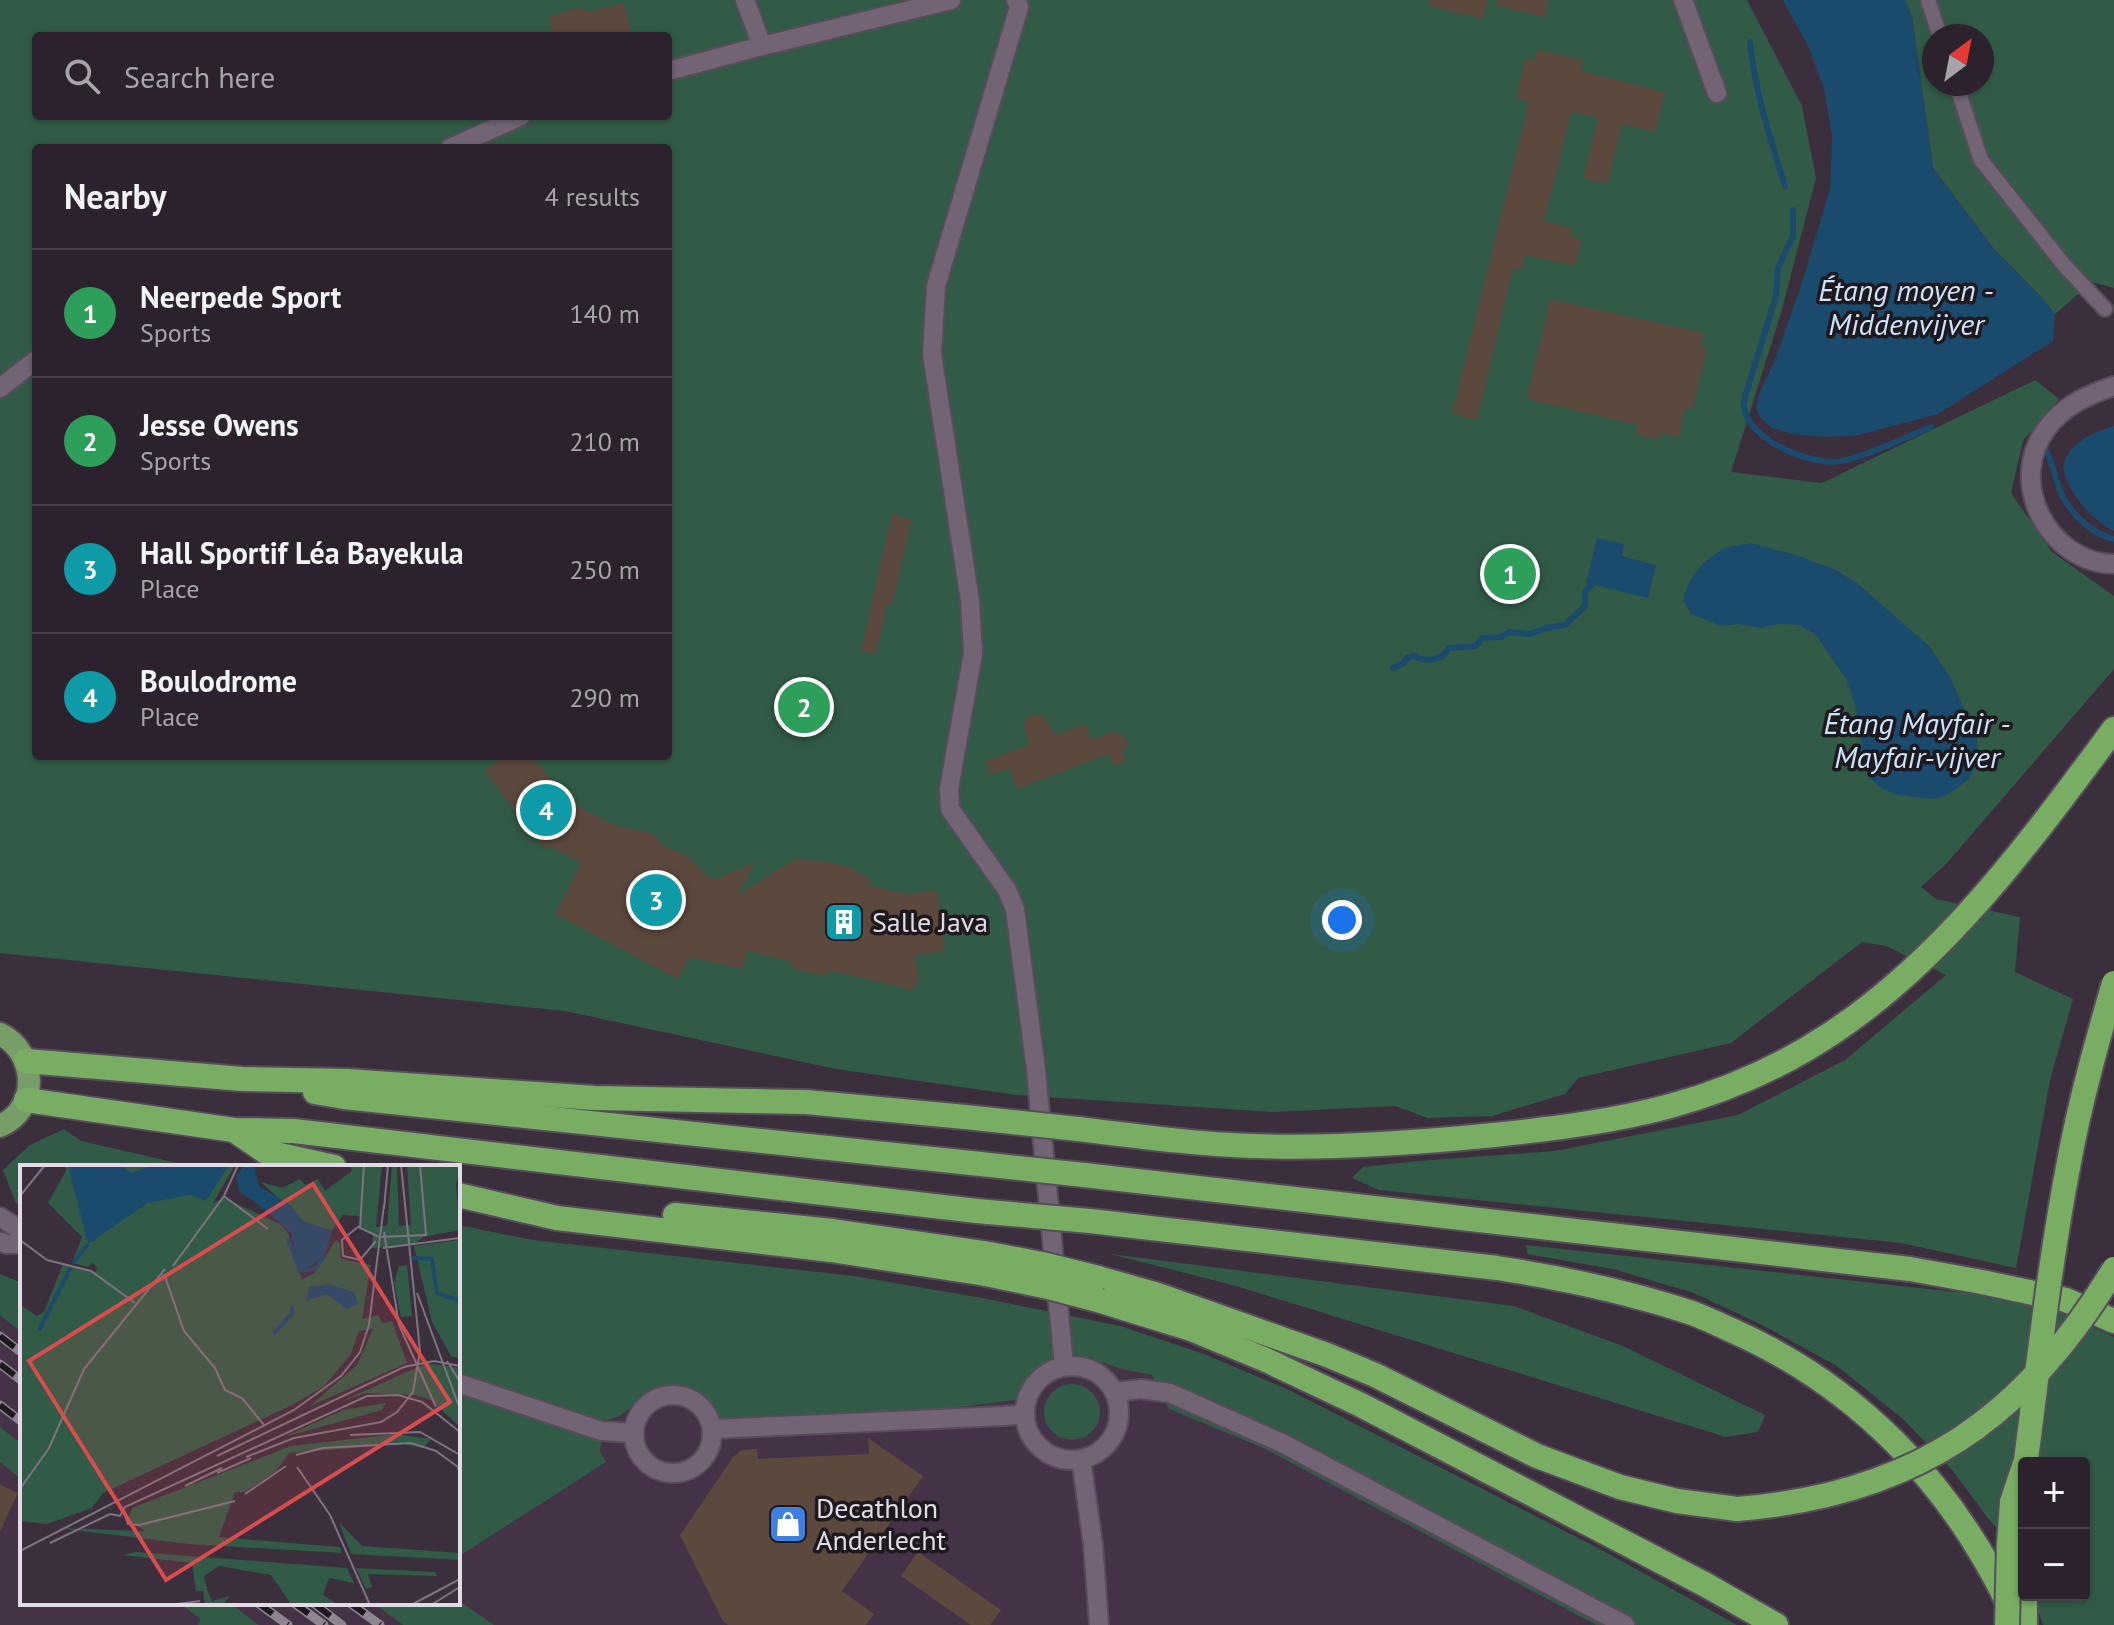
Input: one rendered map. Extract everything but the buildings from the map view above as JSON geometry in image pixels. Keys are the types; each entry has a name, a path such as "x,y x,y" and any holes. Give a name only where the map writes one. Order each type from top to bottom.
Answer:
{"highway":[{"path":"26,1061 242,1079 347,1081 595,1098 806,1102 1251,1146 1321,1147 1439,1141 1564,1128 1657,1111 1726,1089 1801,1053 1855,1017 1901,978 1978,903 2114,729"},
{"path":"2026,1457 2069,1160 2114,983"},
{"path":"0,1034 18,1047 26,1061 30,1081 26,1100 2,1128"},
{"path":"242,1079 344,1097 1084,1175 1910,1269 2066,1300 2114,1321"},
{"path":"26,1100 234,1130 294,1131 1560,1277 1694,1314 1808,1371 1859,1409 1900,1446 1967,1528 1990,1565 2019,1625"},
{"path":"234,1130 266,1152 325,1165"},
{"path":"460,1193 833,1231 985,1264 1042,1264 1266,1360 1361,1405 1706,1585 1776,1625"},
{"path":"1100,1290 1158,1295 1327,1355 1375,1375 1537,1456 1620,1487 1677,1501 1737,1509 1799,1502 1862,1486 1951,1445 2005,1405 2045,1366 2078,1325 2114,1269"},
{"path":"2007,1625 2012,1502 2018,1484"},
{"path":"2025,1601 2025,1625"}],"street":[{"path":"745,0 762,46"},
{"path":"672,70 951,0"},
{"path":"1683,0 1717,93"},
{"path":"1928,0 1936,24"},
{"path":"1022,2 936,286 932,354 970,601 973,653 949,789 950,809 1007,890 1015,909 1036,1070 1064,1366"},
{"path":"1960,96 1981,160 2052,250 2106,310"},
{"path":"459,144 512,120"},
{"path":"0,388 32,363"},
{"path":"2114,386 2080,398 2045,430 2034,451 2030,488 2037,511 2051,534 2085,559 2114,564"},
{"path":"0,1217 20,1230"},
{"path":"0,1242 20,1244"},
{"path":"1064,1366 1081,1366 1097,1372 1115,1392 1120,1406 1120,1420 1115,1433 1101,1451 1081,1459 1065,1460 1049,1454 1037,1444 1028,1430 1025,1414 1027,1397 1036,1382 1049,1371 1064,1366"},
{"path":"460,1384 601,1431 633,1433"},
{"path":"1115,1392 1141,1389 1170,1393 1284,1444 1625,1625"},
{"path":"680,1394 696,1401 707,1413 713,1429 710,1450 697,1466 678,1474 660,1472 646,1463 633,1433 637,1416 648,1403 663,1395 680,1394"},
{"path":"713,1429 1025,1414"},
{"path":"1081,1459 1093,1544 1099,1625"}],"shaded area":[{"path":"0,1315 20,1331 20,1442 0,1427"},
{"path":"1086,1357 1152,1375 1170,1409 1263,1448 1596,1625 494,1625 460,1601 460,1556 606,1462 600,1451 605,1420 627,1410 646,1394 669,1386 690,1390 706,1402 771,1418 952,1408 1014,1400 1035,1370 1055,1359"},
{"path":"0,1462 20,1478 20,1605 182,1605 200,1619 198,1625 0,1625"},
{"path":"233,1605 376,1605 403,1625 259,1625"}],"green space":[{"path":"0,0 1747,0 1802,106 1816,178 1781,313 1731,472 1822,483 2035,380 2059,399 2023,441 2011,493 2052,552 2114,596 2114,669 1947,863 1921,887 1936,899 2020,917 2015,972 2073,999 2050,1080 2016,1268 1901,1243 1379,1190 1352,1178 1363,1167 1555,1151 1738,1115 1845,1060 1946,975 1886,946 1862,942 1731,1043 1578,1078 1565,1094 1492,1116 1428,1118 1395,1106 1273,1112 1017,1095 836,1069 565,1011 0,953"},
{"path":"1905,0 2114,0 2114,288 2092,282 2055,314 1993,248 1933,168 1923,96 1994,96 1994,24 1922,24 1922,89 1912,17"},
{"path":"64,1129 81,1141 186,1165 20,1165 20,1206 16,1203 3,1170 30,1145"},
{"path":"460,1225 533,1240 854,1276 1120,1326 1204,1354 1287,1389 1596,1547 1737,1625 1596,1625 1263,1448 1169,1409 1152,1375 1086,1357 1055,1359 1035,1370 1015,1400 952,1408 721,1422 702,1400 687,1390 678,1387 659,1389 644,1396 621,1415 605,1420 600,1451 606,1462 460,1556"},
{"path":"1526,1245 2002,1297 2054,1309 2114,1337 2114,1625 2043,1625 2035,1601 2090,1601 2090,1457 2018,1457 2018,1552 1990,1521 1953,1471 1903,1419 1837,1366 1764,1326 1694,1293 1613,1269 1527,1254"},
{"path":"1111,1254 1514,1306 1623,1346 1765,1415 1758,1432 1726,1437 1236,1286"},
{"path":"0,1274 20,1282 20,1331 0,1315"},
{"path":"1072,1384 1092,1392 1100,1412 1092,1432 1072,1440 1052,1432 1044,1412 1052,1392"},
{"path":"0,1427 20,1442 20,1478 0,1462"},
{"path":"460,1601 494,1625 403,1625 376,1605 460,1605"},
{"path":"182,1605 233,1605 259,1625 198,1625 200,1619"}],"water":[{"name":"Étang moyen - Middenvijver","path":"1783,0 1905,0 1912,17 1933,168 1993,248 2055,314 2053,341 1938,414 1859,435 1828,437 1792,434 1772,428 1756,409 1801,286 1830,189 1832,136 1824,89 1809,48"},
{"path":"2114,426 2114,531 2081,504 2070,487 2063,467 2076,445 2090,435"},
{"path":"1597,538 1624,544 1622,556 1656,565 1648,598 1586,583"},
{"name":"Étang Mayfair - Mayfair-vijver","path":"1751,543 1836,570 1857,583 1929,646 1949,675 1977,738 1975,768 1969,779 1949,794 1936,799 1897,795 1879,787 1870,778 1864,762 1856,708 1846,679 1816,635 1798,625 1779,624 1761,628 1738,624 1722,626 1691,614 1683,601 1688,584 1698,570 1726,548"}],"waterway":[{"path":"1750,42 1759,97 1785,186"},
{"path":"1793,210 1793,236 1778,268 1776,296 1744,400 1749,420 1763,436 1786,450 1832,462 1866,454 1931,427"},
{"path":"2047,452 2060,490 2071,510 2091,528 2114,539"},
{"path":"1393,668 1414,656 1434,659 1449,648 1476,646 1482,638 1501,637 1510,632 1530,634 1565,625 1585,606 1585,592 1592,584"}],"railway":[{"path":"0,1336 20,1351"},
{"path":"0,1364 20,1379"},
{"path":"0,1405 20,1420"},
{"path":"261,1605 288,1625"},
{"path":"297,1605 324,1625"},
{"path":"316,1605 342,1625"},
{"path":"353,1605 380,1625"}],"place":[{"name":"Neerpede Sport","path":"1510,574"},
{"name":"Jesse Owens","path":"804,707"},
{"name":"Boulodrome","path":"546,810"},
{"name":"Hall Sportif Léa Bayekula","path":"656,900"},
{"name":"Salle Java","path":"844,922"},
{"name":"Decathlon Anderlecht","path":"788,1524"}]}
